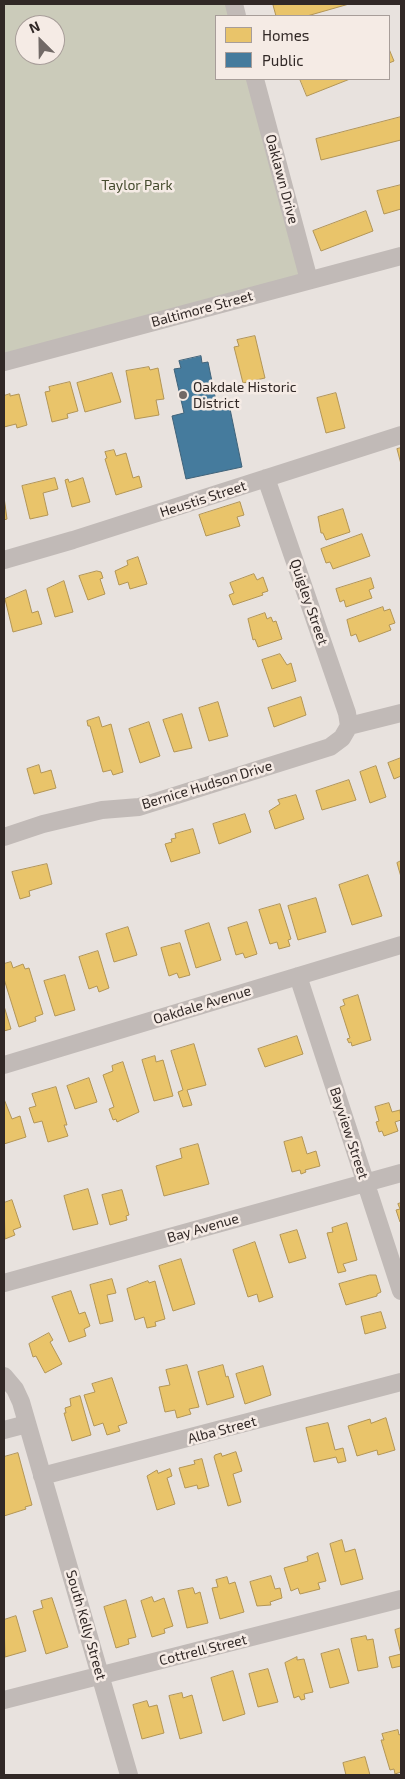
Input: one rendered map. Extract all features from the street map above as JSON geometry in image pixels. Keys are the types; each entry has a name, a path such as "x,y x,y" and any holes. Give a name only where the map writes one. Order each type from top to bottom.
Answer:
{"street":[{"name":"Oaklawn Drive","path":"254,80 309,280"},
{"name":"Baltimore Street","path":"4,362 401,256"},
{"name":"Heustis Street","path":"4,560 73,540 401,435"},
{"name":"Quigley Street","path":"266,478 347,713 349,726"},
{"path":"349,726 401,714"},
{"name":"Bernice Hudson Drive","path":"4,837 42,824 102,810 139,807 330,747 342,738 349,726"},
{"name":"Oakdale Avenue","path":"4,1065 401,944"},
{"name":"Bayview Street","path":"298,976 401,1290"},
{"name":"Bay Avenue","path":"4,1283 401,1173"},
{"name":"South Kelly Street","path":"4,1376 15,1389 27,1424 102,1676 129,1775"},
{"name":"Alba Street","path":"42,1476 401,1382"},
{"path":"4,1430 27,1424"},
{"name":"Cottrell Street","path":"4,1700 401,1599"}],"green space":[{"name":"Taylor Park","path":"4,4 228,4 231,15 215,15 215,80 249,80 303,275 4,362"}],"building: Homes":[{"path":"349,4 310,15 276,15 273,5"},
{"path":"390,51 394,61 390,63"},
{"path":"300,80 347,80 307,96"},
{"path":"401,117 401,140 321,160 316,139"},
{"path":"401,185 401,209 384,214 377,191"},
{"path":"366,211 373,231 321,251 313,231"},
{"path":"255,336 265,378 243,383 234,347 239,346 237,340"},
{"path":"149,367 150,370 158,368 164,399 156,400 159,415 135,419 126,371"},
{"path":"112,373 121,402 85,412 77,383"},
{"path":"70,382 78,411 67,414 68,418 52,422 45,392 50,391 49,387"},
{"path":"336,393 345,428 326,433 317,398"},
{"path":"10,394 10,396 19,394 27,425 17,428 16,424 4,427 4,396"},
{"path":"401,448 401,464 397,449"},
{"path":"114,450 116,456 126,453 133,478 139,476 142,487 116,495 105,459 107,458 105,452"},
{"path":"55,478 58,489 43,493 48,515 30,519 22,486"},
{"path":"83,478 90,502 72,507 65,480 68,479 69,482"},
{"path":"4,497 7,519 4,520"},
{"path":"240,502 244,515 237,517 240,526 206,536 199,515"},
{"path":"343,509 350,532 326,540 323,533 321,533 318,517"},
{"path":"362,534 370,556 333,569 330,562 326,563 321,549"},
{"path":"138,557 147,584 130,589 128,582 119,585 115,571 128,565 127,561"},
{"path":"97,571 101,572 103,578 100,579 105,594 88,600 79,576"},
{"path":"254,574 257,580 263,577 268,591 262,593 263,595 233,605 229,595 234,593 230,583"},
{"path":"371,578 374,588 369,590 372,598 346,607 344,600 340,602 336,589"},
{"path":"64,581 73,612 55,617 47,589"},
{"path":"26,590 32,613 38,611 42,624 13,632 5,599"},
{"path":"383,607 384,611 390,609 395,623 389,625 391,630 359,642 356,634 351,636 347,620"},
{"path":"265,613 267,619 271,617 273,622 276,621 282,639 258,647 255,639 253,640 248,619"},
{"path":"280,654 287,665 291,663 296,681 272,689 262,660"},
{"path":"301,697 306,715 274,727 268,708"},
{"path":"218,702 228,736 209,741 199,708"},
{"path":"182,714 192,748 174,752 163,720"},
{"path":"99,717 102,727 111,724 123,772 113,775 111,770 103,772 87,721"},
{"path":"149,722 160,756 140,763 129,729"},
{"path":"401,758 401,776 394,779 388,763"},
{"path":"39,765 41,773 51,770 56,788 34,794 27,769"},
{"path":"376,766 386,797 370,803 360,772"},
{"path":"349,780 356,800 322,810 316,791"},
{"path":"296,795 304,819 275,829 269,811 280,804 278,800"},
{"path":"245,814 251,832 219,844 213,824"},
{"path":"193,829 200,853 171,862 165,844 172,842 171,839 176,838 175,834"},
{"path":"401,861 401,877 397,863"},
{"path":"47,864 52,884 29,891 30,896 20,899 12,872"},
{"path":"368,875 382,916 352,925 339,885"},
{"path":"316,898 326,932 298,940 288,906"},
{"path":"280,904 291,939 288,940 290,946 279,949 277,942 270,944 259,910"},
{"path":"247,922 257,954 245,958 243,953 236,955 228,928"},
{"path":"209,923 221,960 196,968 185,931"},
{"path":"128,927 137,955 114,962 106,934"},
{"path":"180,943 190,975 179,978 177,973 169,976 161,948"},
{"path":"98,951 109,988 99,992 97,986 89,989 79,957"},
{"path":"11,962 13,968 23,964 25,969 29,968 43,1014 35,1017 36,1021 19,1027 4,979 4,964"},
{"path":"65,975 75,1010 55,1016 44,981"},
{"path":"358,995 371,1040 352,1046 351,1042 349,1043 347,1039 350,1038 340,1007 345,1005 343,1000"},
{"path":"4,1006 11,1029 4,1031"},
{"path":"297,1036 303,1054 265,1067 258,1049"},
{"path":"194,1044 206,1085 187,1090 192,1105 183,1107 178,1092 183,1090 171,1051"},
{"path":"155,1056 156,1062 163,1060 173,1096 154,1101 142,1060"},
{"path":"123,1062 139,1112 117,1122 116,1119 113,1120 109,1109 114,1107 103,1075 113,1071 112,1066"},
{"path":"89,1078 97,1102 75,1109 67,1086"},
{"path":"56,1087 67,1125 64,1125 68,1136 48,1142 42,1121 34,1123 29,1108 36,1106 32,1094"},
{"path":"4,1099 12,1119 20,1116 26,1137 4,1144"},
{"path":"389,1103 392,1112 400,1110 401,1120 395,1122 398,1131 384,1136 382,1131 379,1132 376,1122 379,1121 375,1107"},
{"path":"302,1137 307,1154 316,1151 320,1166 305,1170 306,1172 301,1174 300,1170 292,1172 284,1142"},
{"path":"198,1144 209,1184 164,1196 156,1166 182,1158 180,1149"},
{"path":"88,1189 98,1224 73,1230 64,1196"},
{"path":"122,1190 129,1215 126,1216 127,1220 110,1225 102,1195"},
{"path":"12,1200 21,1227 13,1230 15,1235 5,1239 4,1203"},
{"path":"401,1203 400,1222 396,1210 400,1209 398,1204"},
{"path":"347,1223 357,1260 343,1264 346,1271 338,1273 327,1233 333,1232 332,1228"},
{"path":"297,1230 306,1258 289,1263 280,1235"},
{"path":"255,1242 273,1297 259,1302 257,1294 248,1297 233,1250"},
{"path":"181,1259 195,1304 173,1311 159,1266"},
{"path":"376,1275 381,1292 377,1296 346,1305 339,1284"},
{"path":"112,1279 116,1293 107,1295 113,1321 100,1324 90,1285"},
{"path":"148,1281 149,1283 155,1281 165,1319 155,1322 156,1326 147,1328 144,1317 135,1320 127,1289"},
{"path":"71,1291 79,1314 85,1312 90,1326 84,1329 86,1336 69,1342 52,1297"},
{"path":"381,1312 386,1328 365,1334 361,1317"},
{"path":"49,1333 53,1340 50,1342 62,1364 45,1373 36,1356 33,1357 29,1344"},
{"path":"187,1365 199,1407 189,1409 191,1414 177,1418 175,1410 165,1412 159,1387 170,1385 166,1370"},
{"path":"223,1365 234,1397 207,1405 198,1372"},
{"path":"263,1366 271,1395 245,1404 236,1374"},
{"path":"112,1378 127,1423 118,1426 120,1431 107,1435 103,1423 94,1426 84,1395 95,1392 92,1384"},
{"path":"80,1396 91,1435 72,1441 64,1413 66,1413 65,1408 71,1406 70,1399"},
{"path":"386,1418 395,1450 378,1455 377,1450 357,1456 348,1426 370,1419 371,1423"},
{"path":"328,1423 335,1450 343,1448 346,1461 338,1463 336,1457 314,1462 306,1428"},
{"path":"236,1452 242,1471 233,1474 241,1502 228,1506 214,1457 221,1453 222,1456"},
{"path":"18,1453 32,1505 25,1507 26,1509 4,1516 4,1457"},
{"path":"202,1459 209,1486 198,1489 197,1485 185,1488 179,1468 195,1464 194,1461"},
{"path":"170,1469 172,1476 167,1478 175,1504 157,1510 147,1476 157,1470 158,1473"},
{"path":"342,1540 345,1552 355,1549 363,1579 341,1585 330,1544"},
{"path":"318,1553 326,1581 318,1583 320,1589 300,1594 298,1588 291,1591 284,1568 308,1561 307,1557"},
{"path":"271,1576 275,1589 280,1588 282,1598 270,1602 271,1605 257,1606 250,1582"},
{"path":"227,1577 229,1584 235,1582 244,1612 220,1619 212,1588 218,1587 216,1580"},
{"path":"193,1588 195,1594 200,1592 208,1623 187,1628 178,1591"},
{"path":"152,1597 154,1602 164,1598 173,1626 164,1629 165,1633 152,1637 141,1601"},
{"path":"52,1598 68,1647 46,1654 33,1611 43,1608 41,1601"},
{"path":"126,1600 136,1637 128,1639 129,1644 116,1648 104,1607"},
{"path":"16,1616 26,1651 5,1657 4,1620"},
{"path":"401,1628 401,1654 395,1630"},
{"path":"366,1636 367,1640 373,1639 378,1667 358,1671 351,1639"},
{"path":"339,1649 349,1683 330,1688 321,1654"},
{"path":"401,1654 401,1666 392,1668 389,1657"},
{"path":"297,1657 297,1660 304,1659 313,1692 304,1694 305,1699 301,1700 299,1696 294,1698 285,1663"},
{"path":"268,1669 278,1702 258,1707 249,1674"},
{"path":"233,1671 245,1714 223,1721 211,1678"},
{"path":"182,1693 183,1698 192,1695 202,1733 180,1739 169,1696"},
{"path":"147,1701 149,1707 157,1705 164,1733 142,1739 133,1705"},
{"path":"398,1730 399,1735 401,1734 401,1772 395,1774 394,1769 390,1770 381,1740 384,1740 382,1734"},
{"path":"365,1757 370,1775 346,1775 343,1763"}],"building: Public":[{"path":"201,356 202,363 208,362 217,406 229,404 242,467 186,479 172,416 184,413 174,369 181,368 179,361"}],"place":[{"name":"Oakdale Historic District","path":"183,395"}]}
